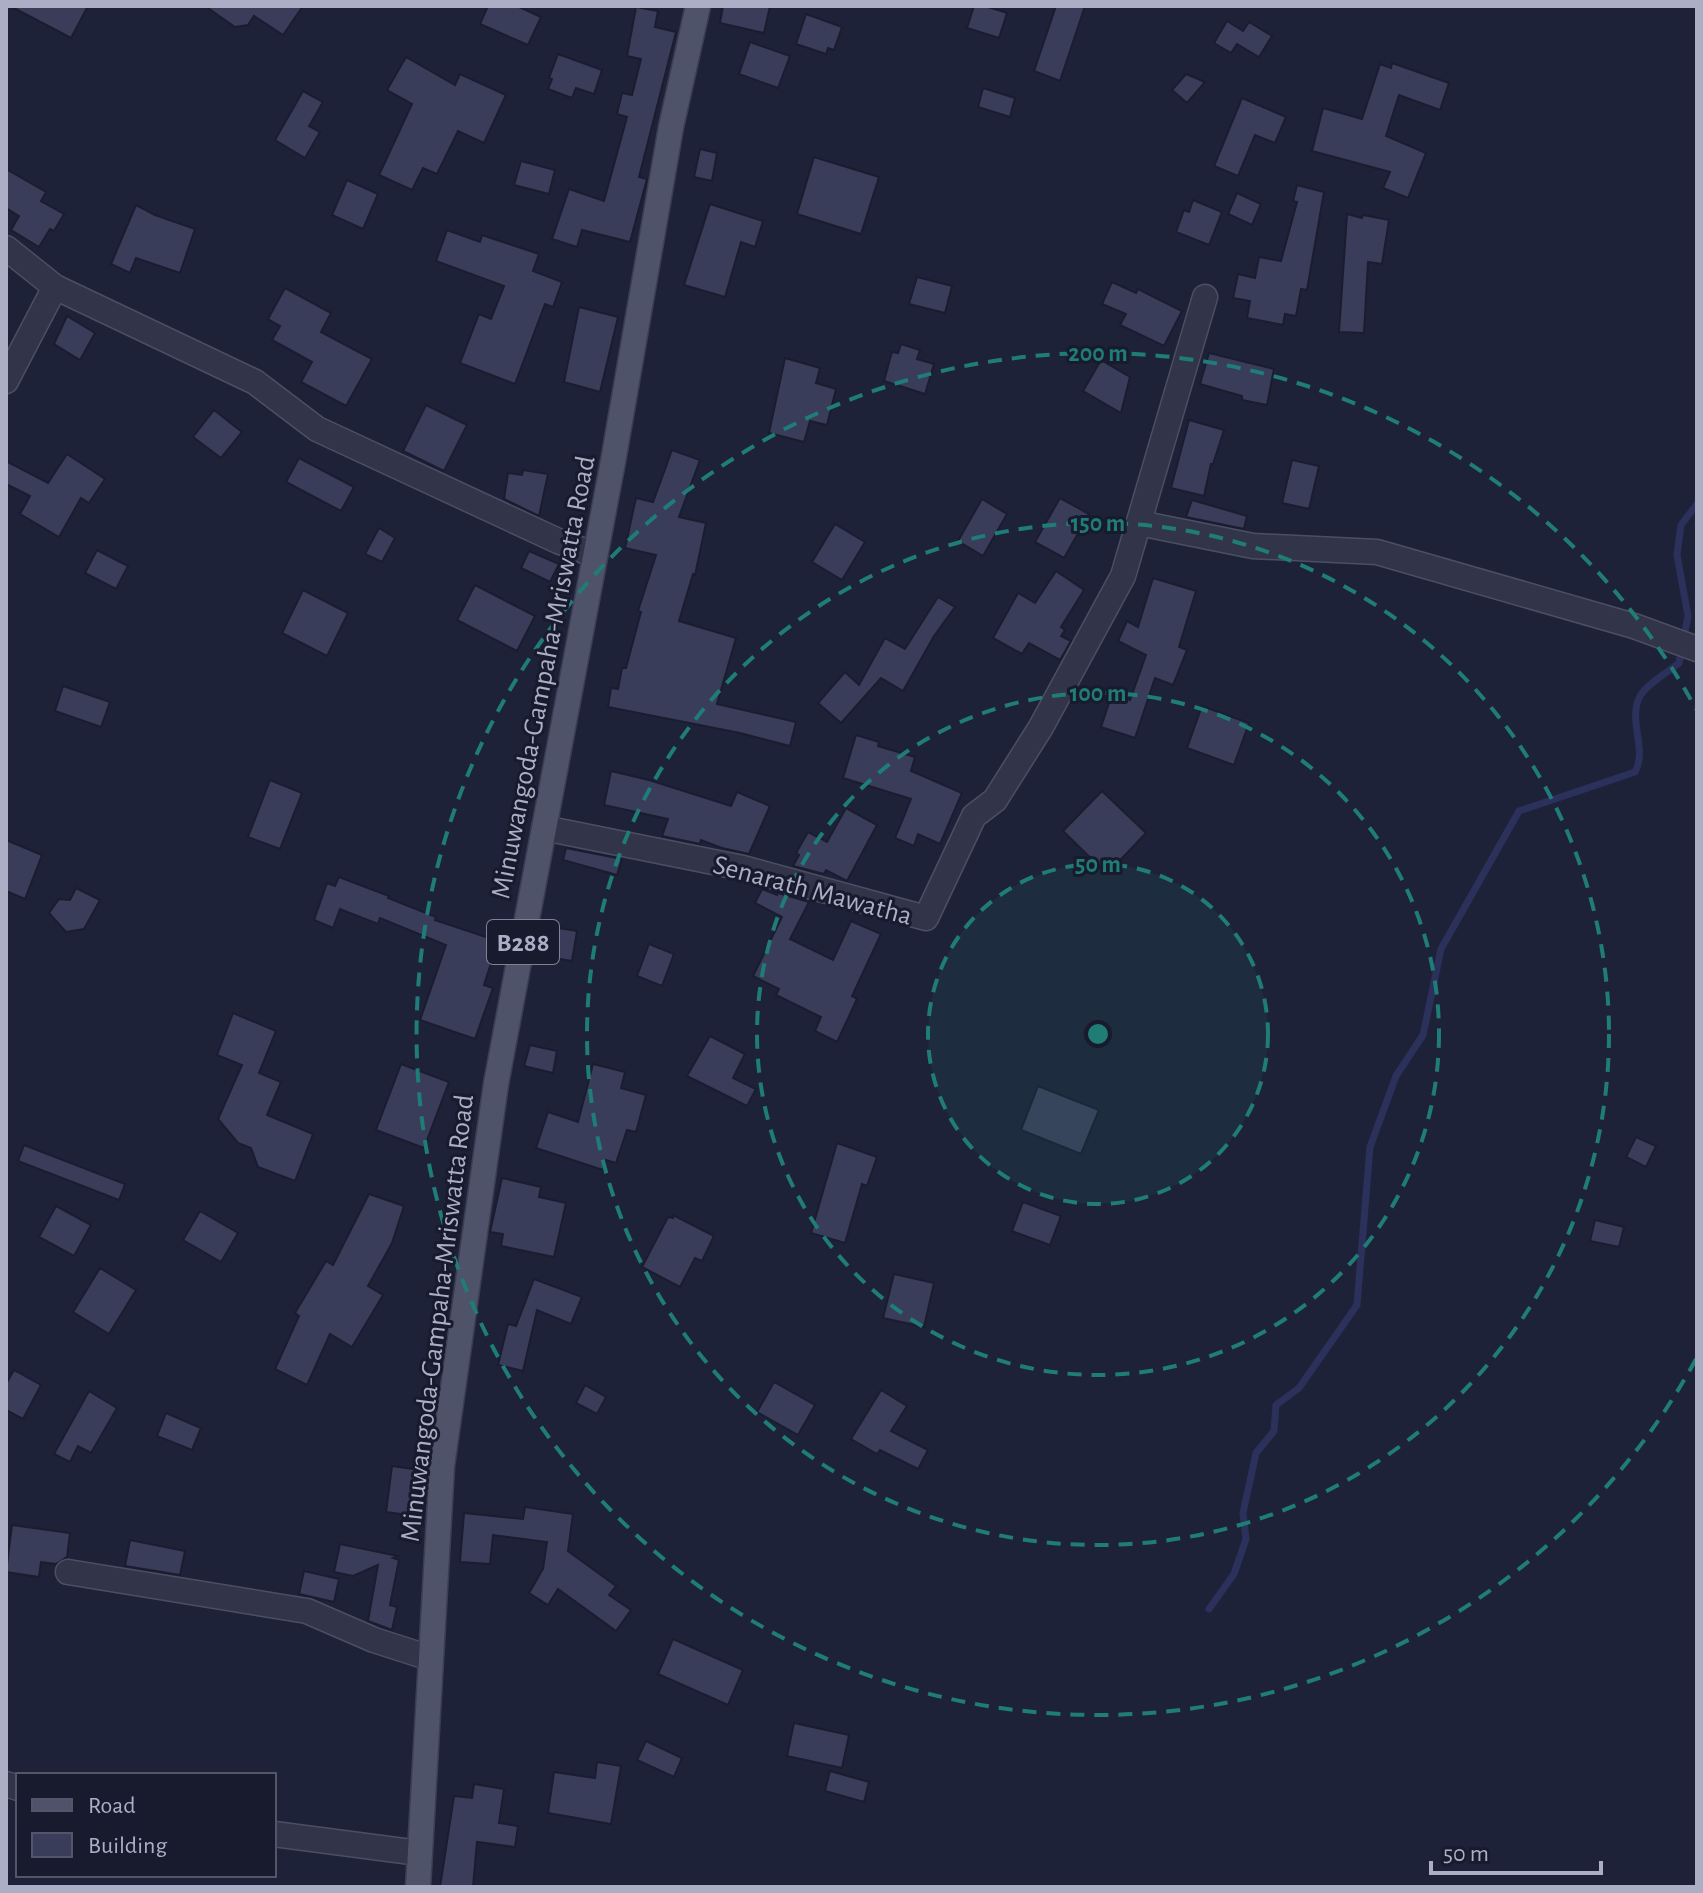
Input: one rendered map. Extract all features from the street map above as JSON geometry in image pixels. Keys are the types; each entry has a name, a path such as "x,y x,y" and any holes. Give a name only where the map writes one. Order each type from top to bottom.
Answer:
{"main road":[{"name":"Minuwangoda-Gampaha-Mriswatta Road","path":"418,1887 442,1466 496,1084 671,127 698,6"}],"street":[{"path":"6,248 55,287 255,382 317,429 558,541 595,555"},
{"path":"6,381 55,287"},
{"name":"Senarath Mawatha","path":"544,828 743,868 926,918 974,816 995,800 1041,727 1123,576 1205,297"},
{"path":"1139,523 1253,546 1377,552 1634,626 1697,649"},
{"path":"68,1572 307,1611 374,1640 430,1658"},
{"path":"276,1834 419,1853"}],"building":[{"path":"10,6 88,6 71,38"},
{"path":"205,6 303,6 283,35 254,16 248,25 235,27"},
{"path":"488,6 517,6 541,17 528,45 480,24"},
{"path":"723,6 770,6 764,33 720,23"},
{"path":"974,6 1007,13 999,38 967,28"},
{"path":"1056,6 1085,6 1060,81 1034,71"},
{"path":"636,7 658,11 655,27 676,32 639,177 647,179 630,242 582,230 577,247 552,239 569,189 604,201 627,117 617,114 622,93 632,95 641,59 627,56"},
{"path":"806,14 842,27 834,50 828,48 826,54 796,44"},
{"path":"1227,21 1243,31 1249,22 1272,36 1259,57 1237,44 1231,53 1214,43"},
{"path":"750,42 790,56 778,88 739,74"},
{"path":"558,54 602,70 594,94 576,88 572,98 548,89"},
{"path":"406,57 455,85 460,74 506,95 484,143 458,131 437,174 423,168 412,190 379,175 412,104 387,90"},
{"path":"1392,63 1449,83 1440,110 1399,95 1386,136 1426,153 1408,198 1383,188 1390,172 1312,151 1323,108 1362,119 1380,64 1391,68"},
{"path":"1186,74 1205,82 1187,103 1172,90"},
{"path":"983,88 1015,98 1010,117 978,107"},
{"path":"303,91 323,102 309,126 320,132 305,158 275,140"},
{"path":"1242,98 1286,117 1275,143 1255,135 1238,176 1214,166"},
{"path":"700,149 717,153 712,181 694,177"},
{"path":"814,157 879,177 861,234 797,214"},
{"path":"521,161 555,170 549,194 514,185"},
{"path":"6,169 46,192 41,201 64,214 39,247 11,230 19,216 6,208"},
{"path":"347,180 378,194 363,229 332,215"},
{"path":"1297,185 1324,192 1307,290 1301,289 1296,316 1285,314 1283,325 1247,318 1250,301 1233,298 1238,274 1255,278 1259,257 1281,261 1297,202 1293,201"},
{"path":"1237,193 1261,204 1252,225 1228,214"},
{"path":"1193,200 1222,212 1209,245 1176,232 1184,210 1189,212"},
{"path":"710,204 763,221 755,247 741,242 725,297 684,285"},
{"path":"136,205 195,229 180,273 136,258 130,273 111,264"},
{"path":"1347,214 1389,220 1382,264 1368,262 1364,333 1339,332"},
{"path":"447,230 480,242 482,235 539,254 533,271 562,282 553,307 545,304 515,384 460,363 479,314 491,319 504,286 436,261"},
{"path":"917,277 952,286 945,313 909,304"},
{"path":"1112,282 1136,293 1138,289 1182,311 1164,346 1120,325 1126,314 1102,304"},
{"path":"285,288 331,313 321,332 372,359 346,406 301,382 312,362 272,340 280,326 268,319"},
{"path":"579,307 618,317 600,392 564,382"},
{"path":"67,316 95,333 80,360 54,344"},
{"path":"901,344 920,350 917,359 934,364 925,394 884,381 892,352 898,353"},
{"path":"1209,353 1274,369 1267,405 1242,400 1242,396 1200,384"},
{"path":"785,358 820,368 816,383 836,389 827,425 810,421 804,442 769,433"},
{"path":"1101,360 1130,377 1121,413 1083,391"},
{"path":"426,405 467,425 444,471 403,451"},
{"path":"214,410 242,432 221,458 193,437"},
{"path":"1189,420 1224,430 1211,464 1204,496 1171,488"},
{"path":"672,450 700,460 679,517 706,523 695,575 679,621 736,638 717,704 796,722 790,746 608,707 611,688 618,689 622,668 626,668 641,612 638,611 656,555 625,548 636,498 653,502"},
{"path":"67,454 105,479 89,503 81,498 59,537 20,514 30,496 6,484 6,461 48,483"},
{"path":"299,458 354,487 341,511 286,482"},
{"path":"1292,460 1319,466 1309,509 1282,503"},
{"path":"523,470 548,474 539,516 504,499 508,473 522,475"},
{"path":"1060,498 1089,514 1064,558 1035,542"},
{"path":"982,499 1007,514 983,556 958,541"},
{"path":"1192,500 1247,516 1244,529 1186,517"},
{"path":"835,524 865,542 842,580 812,562"},
{"path":"379,528 395,538 382,562 365,554"},
{"path":"97,550 128,566 116,589 85,573"},
{"path":"529,551 559,564 550,582 521,568"},
{"path":"1056,571 1084,590 1061,627 1065,630 1061,636 1071,641 1060,660 1029,643 1022,654 993,638 1018,593 1035,603"},
{"path":"1153,578 1196,591 1179,647 1187,650 1173,685 1155,678 1135,738 1101,727 1112,694 1130,700 1146,655 1118,641 1127,621 1138,627"},
{"path":"475,585 535,616 517,651 457,620"},
{"path":"303,590 348,613 327,656 282,633"},
{"path":"938,597 955,607 934,636 903,691 881,678 841,723 818,703 845,672 859,685 885,638 905,649"},
{"path":"63,686 110,702 101,727 55,711"},
{"path":"1202,706 1249,723 1234,765 1187,748"},
{"path":"856,735 879,742 878,746 915,757 911,771 962,793 940,844 918,834 914,846 895,838 911,799 843,778"},
{"path":"611,771 731,806 737,792 770,806 749,854 701,840 700,844 662,836 668,819 604,805"},
{"path":"270,780 302,793 280,849 248,837"},
{"path":"1102,791 1146,833 1107,874 1063,831"},
{"path":"846,808 877,825 847,881 826,870 824,874 793,866 799,855 796,853 808,832 827,842"},
{"path":"6,840 42,855 25,899 6,891"},
{"path":"566,848 622,859 617,875 563,860"},
{"path":"339,877 436,917 435,920 498,941 484,985 493,988 475,1039 420,1020 446,945 380,918 378,924 340,909 333,928 314,920 327,883 335,886"},
{"path":"76,888 100,900 84,929 66,932 49,913 59,899 70,900"},
{"path":"762,889 809,902 790,939 833,960 851,921 881,934 852,996 857,999 837,1042 815,1031 821,1017 776,995 779,989 753,976 782,917 755,903"},
{"path":"559,928 577,931 572,961 554,958"},
{"path":"649,944 674,954 662,986 637,976"},
{"path":"233,1013 276,1031 259,1073 281,1082 267,1115 313,1134 295,1181 258,1167 251,1148 238,1143 218,1119 242,1065 217,1055"},
{"path":"710,1036 745,1054 733,1078 756,1089 747,1106 687,1076"},
{"path":"530,1045 557,1051 553,1073 524,1066"},
{"path":"401,1064 449,1082 424,1148 376,1130"},
{"path":"593,1064 625,1072 621,1088 646,1095 636,1132 627,1130 616,1163 606,1160 603,1170 536,1148 548,1112 578,1122"},
{"path":"1038,1086 1099,1110 1081,1154 1021,1130"},
{"path":"1636,1137 1656,1146 1646,1167 1626,1157"},
{"path":"837,1143 877,1157 867,1186 862,1184 845,1243 811,1233"},
{"path":"24,1145 125,1184 119,1200 18,1161"},
{"path":"502,1178 541,1187 539,1197 566,1203 554,1257 501,1246 503,1234 490,1232"},
{"path":"369,1194 404,1206 392,1243 368,1286 383,1295 352,1347 330,1334 307,1385 275,1369 299,1316 295,1313 326,1261 333,1265"},
{"path":"1023,1202 1061,1216 1050,1245 1012,1231"},
{"path":"56,1206 91,1225 74,1256 39,1237"},
{"path":"200,1211 238,1233 221,1262 183,1240"},
{"path":"673,1215 714,1236 702,1261 695,1258 680,1287 642,1267 668,1217 673,1218"},
{"path":"1595,1220 1624,1227 1619,1247 1590,1241"},
{"path":"100,1268 136,1290 109,1334 73,1312"},
{"path":"894,1274 934,1283 924,1327 883,1318"},
{"path":"534,1279 582,1297 571,1324 537,1310 523,1371 498,1365 508,1324 516,1326"},
{"path":"14,1370 41,1385 23,1419 6,1410 6,1384"},
{"path":"774,1382 815,1405 798,1435 757,1412"},
{"path":"585,1385 606,1397 597,1414 576,1403"},
{"path":"881,1390 907,1406 891,1431 928,1450 918,1469 880,1450 877,1454 851,1439"},
{"path":"89,1391 117,1408 91,1453 78,1446 70,1462 54,1454"},
{"path":"166,1413 201,1428 192,1450 157,1436"},
{"path":"392,1466 427,1471 422,1517 386,1512"},
{"path":"525,1507 573,1514 568,1551 616,1586 609,1595 631,1610 616,1631 558,1589 548,1605 529,1593 543,1569 547,1542 493,1535 490,1564 460,1562 464,1513 523,1519"},
{"path":"12,1525 70,1533 67,1557 56,1564 41,1562 39,1577 6,1572"},
{"path":"130,1540 185,1551 180,1575 125,1566"},
{"path":"340,1544 398,1556 393,1558 399,1560 390,1605 397,1607 392,1630 368,1621 378,1565 353,1576 334,1572"},
{"path":"304,1571 339,1579 334,1602 299,1594"},
{"path":"673,1639 743,1670 728,1705 658,1674"},
{"path":"794,1723 849,1735 842,1768 787,1756"},
{"path":"646,1741 682,1758 674,1777 637,1760"},
{"path":"597,1762 621,1766 611,1824 548,1813 554,1772 595,1778"},
{"path":"830,1771 869,1782 864,1802 825,1791"},
{"path":"474,1784 504,1789 499,1823 518,1826 515,1847 477,1842 473,1887 440,1887 454,1796 472,1798"}],"waterway":[{"path":"1209,1609 1234,1574 1246,1539 1243,1513 1256,1453 1274,1431 1276,1405 1299,1388 1357,1305 1370,1147 1396,1076 1423,1035 1441,949 1519,811 1635,772 1639,754 1636,715 1640,696 1679,663 1688,616 1677,555 1681,525 1697,504"}]}
